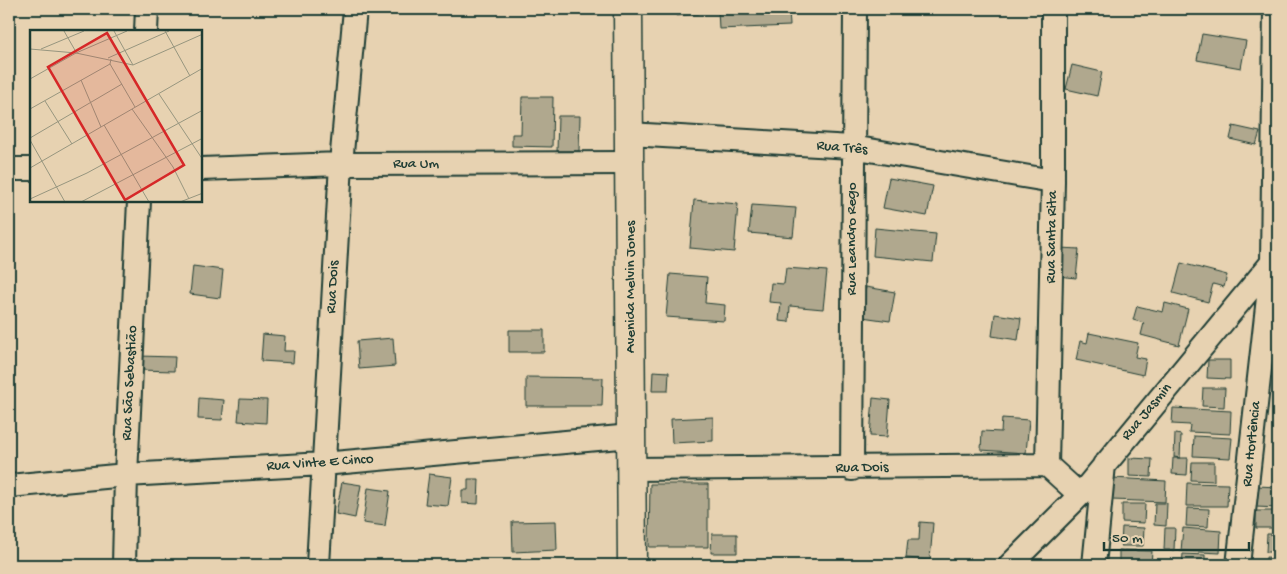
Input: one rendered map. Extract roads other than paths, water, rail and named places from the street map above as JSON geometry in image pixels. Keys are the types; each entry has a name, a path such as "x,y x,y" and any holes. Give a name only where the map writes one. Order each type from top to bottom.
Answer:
{"main road":[{"name":"Avenida Melvin Jones","path":"628,9 632,565"}],"street":[{"path":"146,30 147,9"},
{"name":"Rua Dois","path":"318,565 341,164 355,9"},
{"name":"Rua Leandro Rego","path":"852,468 852,147 855,9"},
{"name":"Rua Santa Rita","path":"1047,465 1053,182 1053,9"},
{"name":"Rua Hortência","path":"1238,565 1276,260 1276,9"},
{"name":"Rua Três","path":"629,134 852,147 1053,182"},
{"name":"Rua Um","path":"202,169 341,164 630,163"},
{"path":"9,169 30,169"},
{"name":"Rua São Sebastião","path":"124,565 126,475 140,202"},
{"name":"Rua Jasmin","path":"1010,565 1080,495 1276,260"},
{"name":"Rua Vinte E Cinco","path":"9,486 126,475 323,464 631,436"},
{"path":"1047,465 1080,495"},
{"name":"Rua Dois","path":"632,469 1047,465"},
{"path":"1094,565 1104,465"}]}
